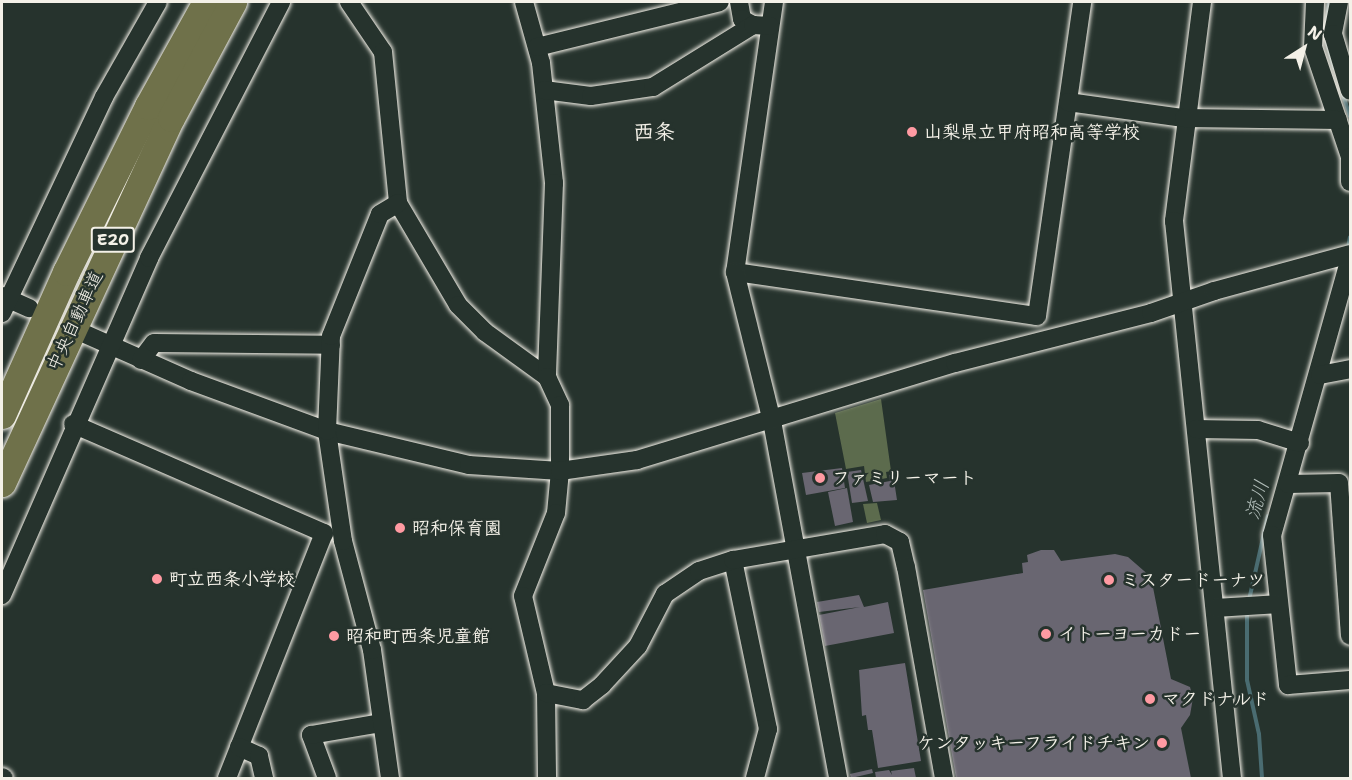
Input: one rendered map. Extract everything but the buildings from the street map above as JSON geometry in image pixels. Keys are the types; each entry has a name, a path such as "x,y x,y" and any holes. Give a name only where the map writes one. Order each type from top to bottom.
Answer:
{"highway":[{"name":"中央自動車道","path":"2,415 66,272 148,105 206,2"},
{"name":"中央自動車道","path":"2,483 161,139 233,2"}],"street":[{"path":"29,308 4,303 104,97 158,2"},
{"path":"2,595 108,345 281,2"},
{"path":"349,2 384,52 398,203 458,305 485,332 547,377"},
{"path":"524,2 537,47 554,183 547,377 560,405 560,471 556,513 523,596 546,693 548,778"},
{"path":"537,47 720,2"},
{"path":"739,2 742,19 762,26"},
{"path":"774,2 762,26 735,272 772,421 798,550 838,778"},
{"path":"735,272 1037,316 1082,2"},
{"path":"1202,2 1184,118 1174,221 1232,778"},
{"path":"1315,2 1313,47 1350,157 1350,182"},
{"path":"1339,2 1333,34 1350,91"},
{"path":"544,90 591,96 654,87 762,26"},
{"path":"1068,102 1184,118 1338,120"},
{"path":"390,778 372,650 343,540 327,431 331,345 380,214 398,203"},
{"path":"85,334 141,360 327,431 469,465 560,471 637,460 772,421 955,363 1184,303 1214,291 1350,256 1320,375 1272,535 1288,685 1350,680"},
{"path":"141,360 154,343 331,345"},
{"path":"1320,375 1350,369"},
{"path":"73,424 324,532 227,778"},
{"path":"1196,429 1258,430 1300,443"},
{"path":"1288,484 1339,483 1347,563 1350,636"},
{"path":"546,693 583,700 638,646 665,594 699,571 733,560 885,534 900,542 944,778"},
{"path":"733,560 768,729 755,778"},
{"path":"1216,608 1279,604"},
{"path":"327,778 311,735 382,723"},
{"path":"239,747 259,756 264,778"}],"green space":[{"path":"881,399 891,471 886,472 887,478 866,482 864,466 846,469 835,413"},
{"path":"877,503 881,520 867,523 863,504"}],"waterway":[{"name":"流川","path":"1325,36 1329,2"},
{"name":"流川","path":"1327,43 1334,68"},
{"name":"流川","path":"1343,95 1350,116"},
{"name":"流川","path":"1348,248 1350,237"},
{"name":"流川","path":"1249,600 1268,516"},
{"name":"流川","path":"1247,610 1247,680 1259,734 1262,778"}],"place":[{"name":"山梨県立甲府昭和高等学校","path":"912,132"},
{"name":"ファミリーマート","path":"820,478"},
{"name":"昭和保育園","path":"400,528"},
{"name":"町立西条小学校","path":"157,579"},
{"name":"ミスタードーナツ","path":"1109,580"},
{"name":"イトーヨーカドー","path":"1046,634"},
{"name":"昭和町西条児童館","path":"334,636"},
{"name":"マクドナルド","path":"1150,699"},
{"name":"ケンタッキーフライドチキン","path":"1162,743"}],"district":[{"name":"西条","path":"654,132"}]}
